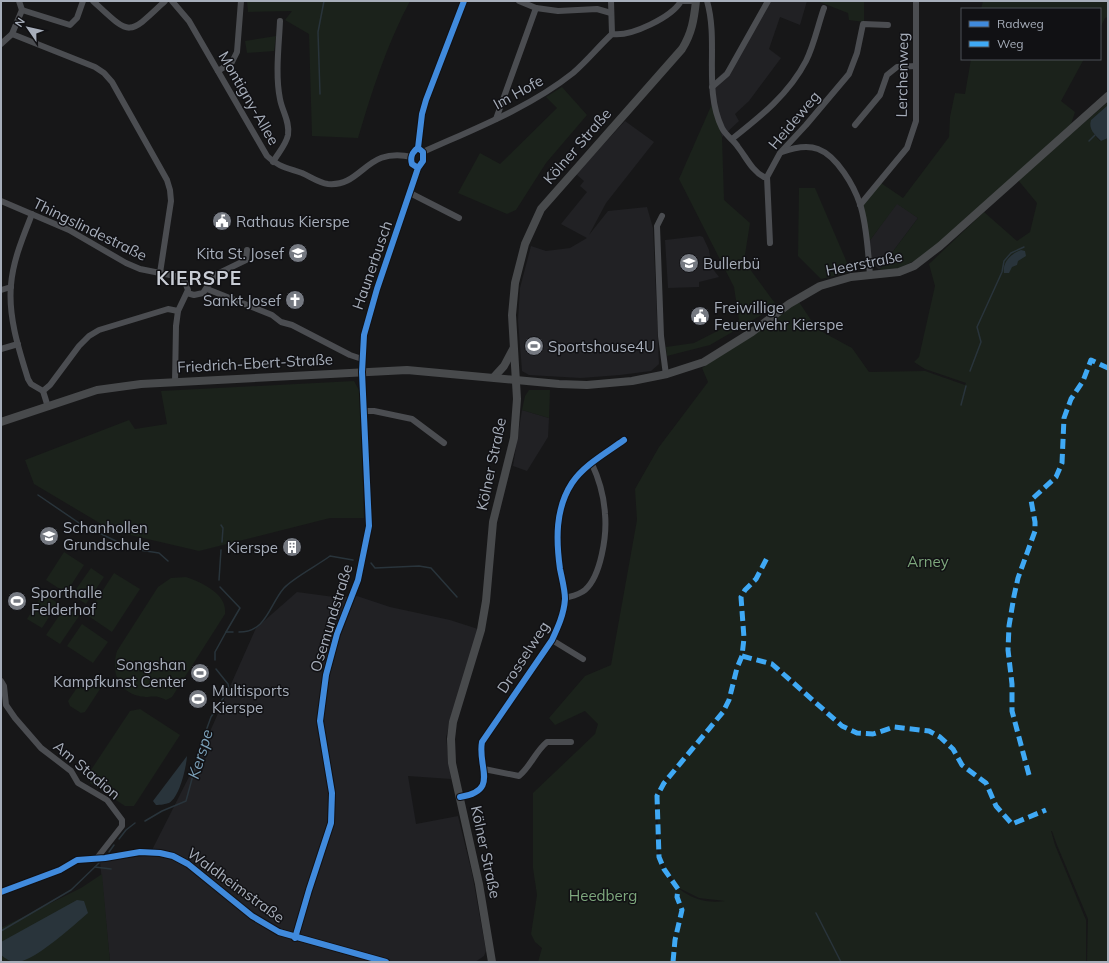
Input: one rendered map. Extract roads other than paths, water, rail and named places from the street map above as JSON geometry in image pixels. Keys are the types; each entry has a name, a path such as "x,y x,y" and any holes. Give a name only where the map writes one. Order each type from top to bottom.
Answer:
{"main road":[{"name":"Kölner Straße","path":"492,962 481,895 452,763 451,739 453,722 476,650 484,618 493,522 514,438 516,380 512,315 515,284 523,250 535,219 541,209 682,49 689,39 693,27 696,1"},
{"name":"Heerstraße","path":"516,380 587,385 632,381 666,374 704,362 721,352 807,292 835,280 899,272 914,266 926,258 1108,96"},
{"path":"494,378 504,366 514,348"},
{"name":"Friedrich-Ebert-Straße","path":"1,422 110,387 175,382 407,370 516,380"}],"street":[{"path":"1,44 12,34 22,10 19,1"},
{"path":"22,10 70,25 77,18 83,1"},
{"path":"93,1 115,22 128,28 136,27 143,22 165,1"},
{"name":"Montigny-Allee","path":"172,1 189,21 267,156 280,167 326,184 337,184 354,176 373,161 381,157 393,154 412,157"},
{"path":"218,71 232,62 237,52 241,1"},
{"path":"418,168 412,164 412,157 415,150 420,150 422,114 464,1"},
{"path":"519,1 558,11 597,9 611,13"},
{"path":"611,1 612,34 620,35 648,25 669,13 682,1 696,1"},
{"path":"707,1 712,48 712,99 723,130 751,166 760,175 767,177 770,243"},
{"path":"712,87 727,74 768,1"},
{"name":"Lerchenweg","path":"860,205 907,148 916,121 916,1"},
{"path":"496,119 533,4"},
{"path":"732,140 763,115 797,74 806,60 824,8"},
{"path":"273,162 282,149 288,129 280,99 279,86 280,21"},
{"name":"Heideweg","path":"767,177 780,153 849,74 857,53 863,24 888,25"},
{"path":"12,34 95,67 104,72 112,82 167,180 170,190 171,201 160,273"},
{"name":"Im Hofe","path":"420,150 496,119 552,87 568,76 589,58 612,34"},
{"path":"855,125 880,95 887,75 897,67 916,66"},
{"path":"780,153 804,147 818,149 828,155 848,177 860,205 870,275"},
{"name":"Haunerbusch","path":"362,372 362,359 369,314 418,168 423,161 420,150"},
{"path":"410,193 459,218"},
{"name":"Thingslindestraße","path":"1,201 69,230 126,264 140,269 181,278 187,286 187,293"},
{"path":"32,214 17,252 10,287 12,319 28,380 31,384 43,391 48,407"},
{"path":"662,216 657,226 661,336 666,374"},
{"path":"175,382 176,326 178,312 187,293 198,295 207,289 215,275 246,260 247,250"},
{"path":"1,290 10,287"},
{"path":"207,289 272,315 280,322 292,325 350,355 362,359"},
{"path":"43,391 50,385 79,346 89,336 99,330 168,309 178,312"},
{"path":"1,349 18,344"},
{"name":"Osemundstraße","path":"295,938 308,890 331,823 332,794 320,721 326,675 337,634 358,580 368,537 370,512 363,411 362,372"},
{"path":"363,411 374,411 412,419 444,442"},
{"name":"Drosselweg","path":"460,797 474,794 480,789 484,782 481,748 482,742 552,640 560,623 565,598 557,526 563,498 573,482 592,464 624,440"},
{"path":"565,598 584,590 593,580 601,557 605,515 598,476 592,464"},
{"path":"552,640 583,659"},
{"name":"Am Stadion","path":"1,681 4,686 6,705 40,748 71,771 78,783 107,800 122,820 122,826 97,858"},
{"path":"484,769 518,776 528,768 541,747 547,742 571,742"},
{"name":"Waldheimstraße","path":"1,892 60,870 69,863 77,860 147,852 160,853 176,858 200,873 261,922 279,932 370,960 386,962"}],"waterway":[{"path":"320,94 318,32 324,1"},
{"path":"1089,141 1095,135"},
{"path":"970,371 981,342 977,327 1002,272 1004,261 1011,253 1024,247"},
{"path":"961,405 966,386"},
{"path":"38,495 82,525 133,549 159,553 168,561"},
{"path":"221,525 223,528 222,542"},
{"path":"219,580 221,550"},
{"name":"Kerspe","path":"239,632 256,628 262,623 279,595 288,584 330,556 353,560"},
{"name":"Kerspe","path":"371,563 375,568 419,566 431,568 457,597"},
{"path":"220,587 240,608 226,632"},
{"name":"Kerspe","path":"215,660 215,652 226,632 233,632"},
{"name":"Kerspe","path":"145,821 162,811 186,801 202,742 211,717 229,689 228,684 216,669"},
{"name":"Kerspe","path":"119,839 126,830 135,823"},
{"name":"Kerspe","path":"109,852 114,845"},
{"name":"Kerspe","path":"1,931 71,890 99,863"},
{"path":"95,867 111,869"},
{"path":"816,913 841,962"}],"place":[{"name":"Rathaus Kierspe","path":"222,221"},
{"name":"Kita St. Josef","path":"298,253"},
{"name":"Bullerbü","path":"689,263"},
{"name":"Sankt Josef","path":"295,300"},
{"name":"Freiwillige Feuerwehr Kierspe","path":"700,316"},
{"name":"Sportshouse4U","path":"534,346"},
{"name":"Schanhollen Grundschule","path":"49,536"},
{"name":"Kierspe","path":"292,547"},
{"name":"Sporthalle Felderhof","path":"17,601"},
{"name":"Songshan Kampfkunst Center","path":"200,673"},
{"name":"Multisports Kierspe","path":"198,699"}],"district":[{"name":"KIERSPE","path":"199,278"}],"park label":[{"name":"Arney","path":"928,561"},
{"name":"Heedberg","path":"603,895"}]}
